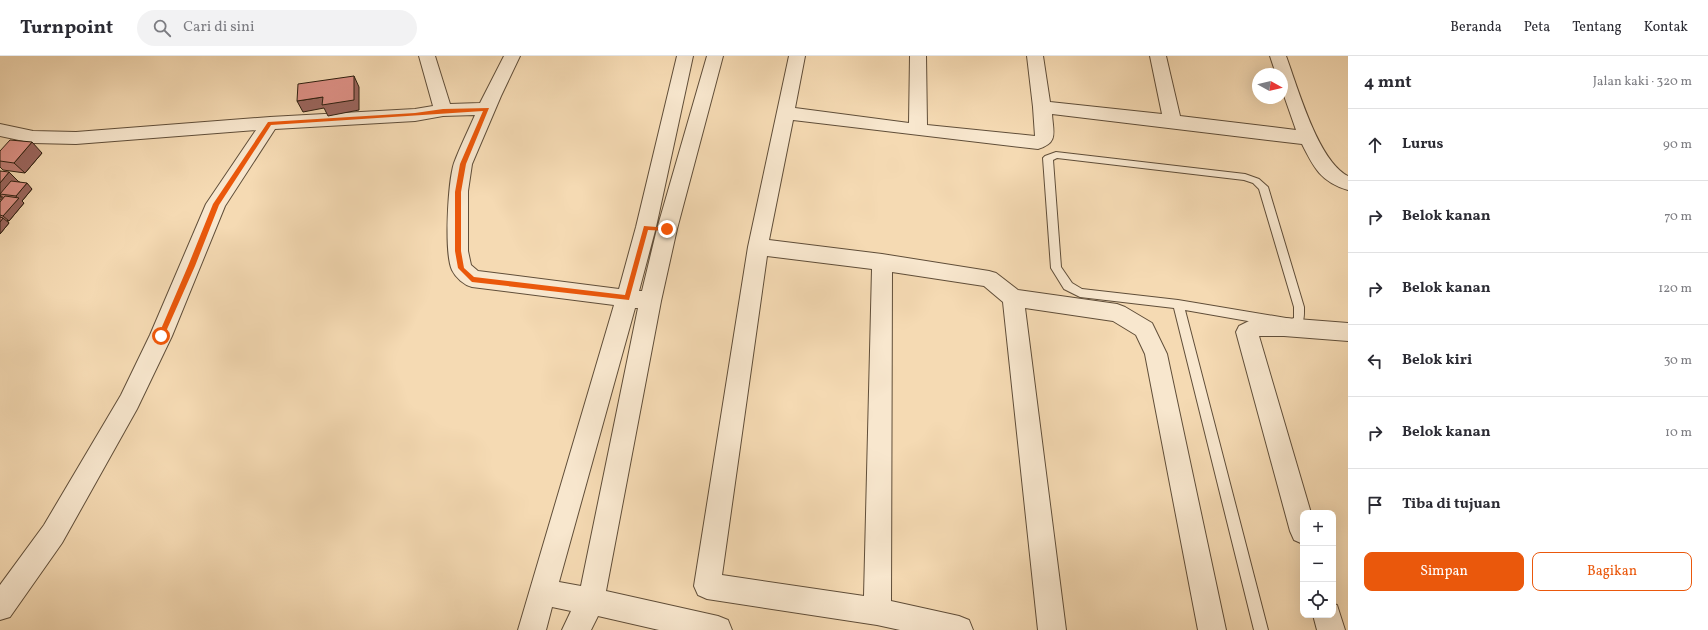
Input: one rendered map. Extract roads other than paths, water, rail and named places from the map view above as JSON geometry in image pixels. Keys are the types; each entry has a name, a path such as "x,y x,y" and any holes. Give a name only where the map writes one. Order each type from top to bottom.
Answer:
{"street":[{"path":"426,56 443,110"},
{"path":"512,56 463,164 458,192 458,251 461,268 465,274 472,279 650,300"},
{"path":"532,630 646,227 685,56"},
{"path":"576,630 591,601 650,300 667,229 715,56"},
{"path":"797,56 758,247 707,586 877,611 960,630"},
{"path":"918,56 918,130"},
{"path":"785,113 918,130 1038,143 1045,138 1035,56"},
{"path":"1158,56 1172,121"},
{"path":"1278,56 1308,138 1325,169 1331,176 1348,183"},
{"path":"1042,107 1308,138"},
{"path":"0,130 33,136 76,138 270,123 415,115 443,110 487,109"},
{"path":"0,608 53,534 129,402 192,266 216,204 270,123"},
{"path":"646,227 667,229"},
{"path":"758,247 882,262 989,278 1013,298 1117,313 1144,329 1156,354 1212,630"},
{"path":"877,611 882,262"},
{"path":"1013,298 1052,630"},
{"path":"1300,520 1247,332 1255,327 1284,327 1348,332"},
{"path":"542,592 591,601 718,630"},
{"path":"1328,618 1331,630"}],"lane":[{"path":"1056,155 1245,178 1256,181 1263,187 1299,307 1300,320 1294,324 1178,304 1080,293 1068,286 1056,268 1048,158 1056,155"},
{"path":"1178,304 1261,630"}]}
